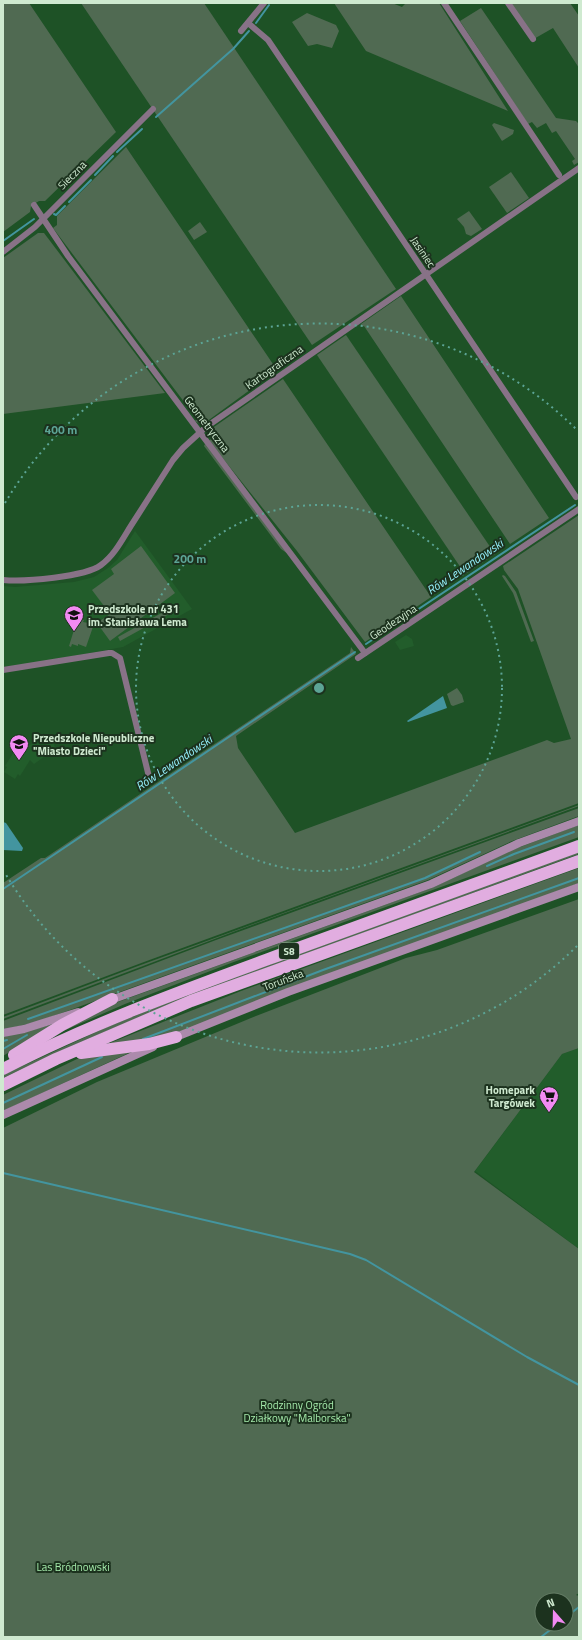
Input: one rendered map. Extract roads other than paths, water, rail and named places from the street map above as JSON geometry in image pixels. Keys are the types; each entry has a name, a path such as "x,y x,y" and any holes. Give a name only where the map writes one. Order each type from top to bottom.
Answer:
{"highway":[{"name":"S8","path":"3,1069 47,1047 113,1018 202,983 579,846"},
{"name":"Toruńska","path":"3,1085 56,1059 191,1002 579,861"},
{"path":"3,1063 62,1026 112,999"},
{"path":"56,1059 108,1048 149,1044 176,1037"}],"main road":[{"path":"3,1033 39,1024 112,999 431,884 519,843 579,821"},
{"name":"Toruńska","path":"3,1115 101,1069 288,992 579,887"}],"street":[{"path":"241,31 264,3"},
{"path":"444,3 559,175"},
{"path":"508,3 533,39"},
{"name":"Jasiniec","path":"248,23 268,40 576,497"},
{"name":"Sieczna","path":"3,252 35,227 153,110"},
{"name":"Kartograficzna","path":"3,580 20,580 80,573 90,571 100,565 116,549 183,448 200,432 579,168"},
{"name":"Geometryczna","path":"34,205 68,256 365,653"},
{"name":"Geodezyjna","path":"358,658 579,509"},
{"path":"3,670 108,653 117,655 120,658 150,781"}],"water":[{"path":"443,696 447,708 408,722 407,721"},
{"path":"3,822 6,823 23,848 22,851 3,850"}],"waterway":[{"path":"256,23 269,5"},
{"path":"156,117 233,49 249,31"},
{"path":"117,152 142,129"},
{"path":"95,175 113,156"},
{"path":"69,202 91,180"},
{"path":"54,214 56,215 65,206"},
{"path":"3,241 34,219"},
{"name":"Rów Lewandowski","path":"366,644 575,505"},
{"name":"Rów Lewandowski","path":"3,889 355,652"},
{"path":"487,866 514,854 574,832"},
{"path":"28,1019 425,878 480,852"},
{"path":"143,1039 323,970 579,878"},
{"path":"3,1049 27,1035"},
{"path":"3,1041 7,1040"},
{"path":"3,1103 102,1057"},
{"path":"3,1173 350,1254 366,1260 527,1357 579,1385"},
{"path":"574,1611 579,1607"},
{"path":"541,1637 548,1632"}],"place":[{"name":"Przedszkole nr 431 im. Stanisława Lema","path":"74,632"},
{"name":"Przedszkole Niepubliczne \"Miasto Dzieci\"","path":"19,761"},
{"name":"Homepark Targówek","path":"549,1113"}],"park label":[{"name":"Rodzinny Ogród Działkowy \"Malborska\"","path":"297,1411"},
{"name":"Las Bródnowski","path":"73,1567"}]}
